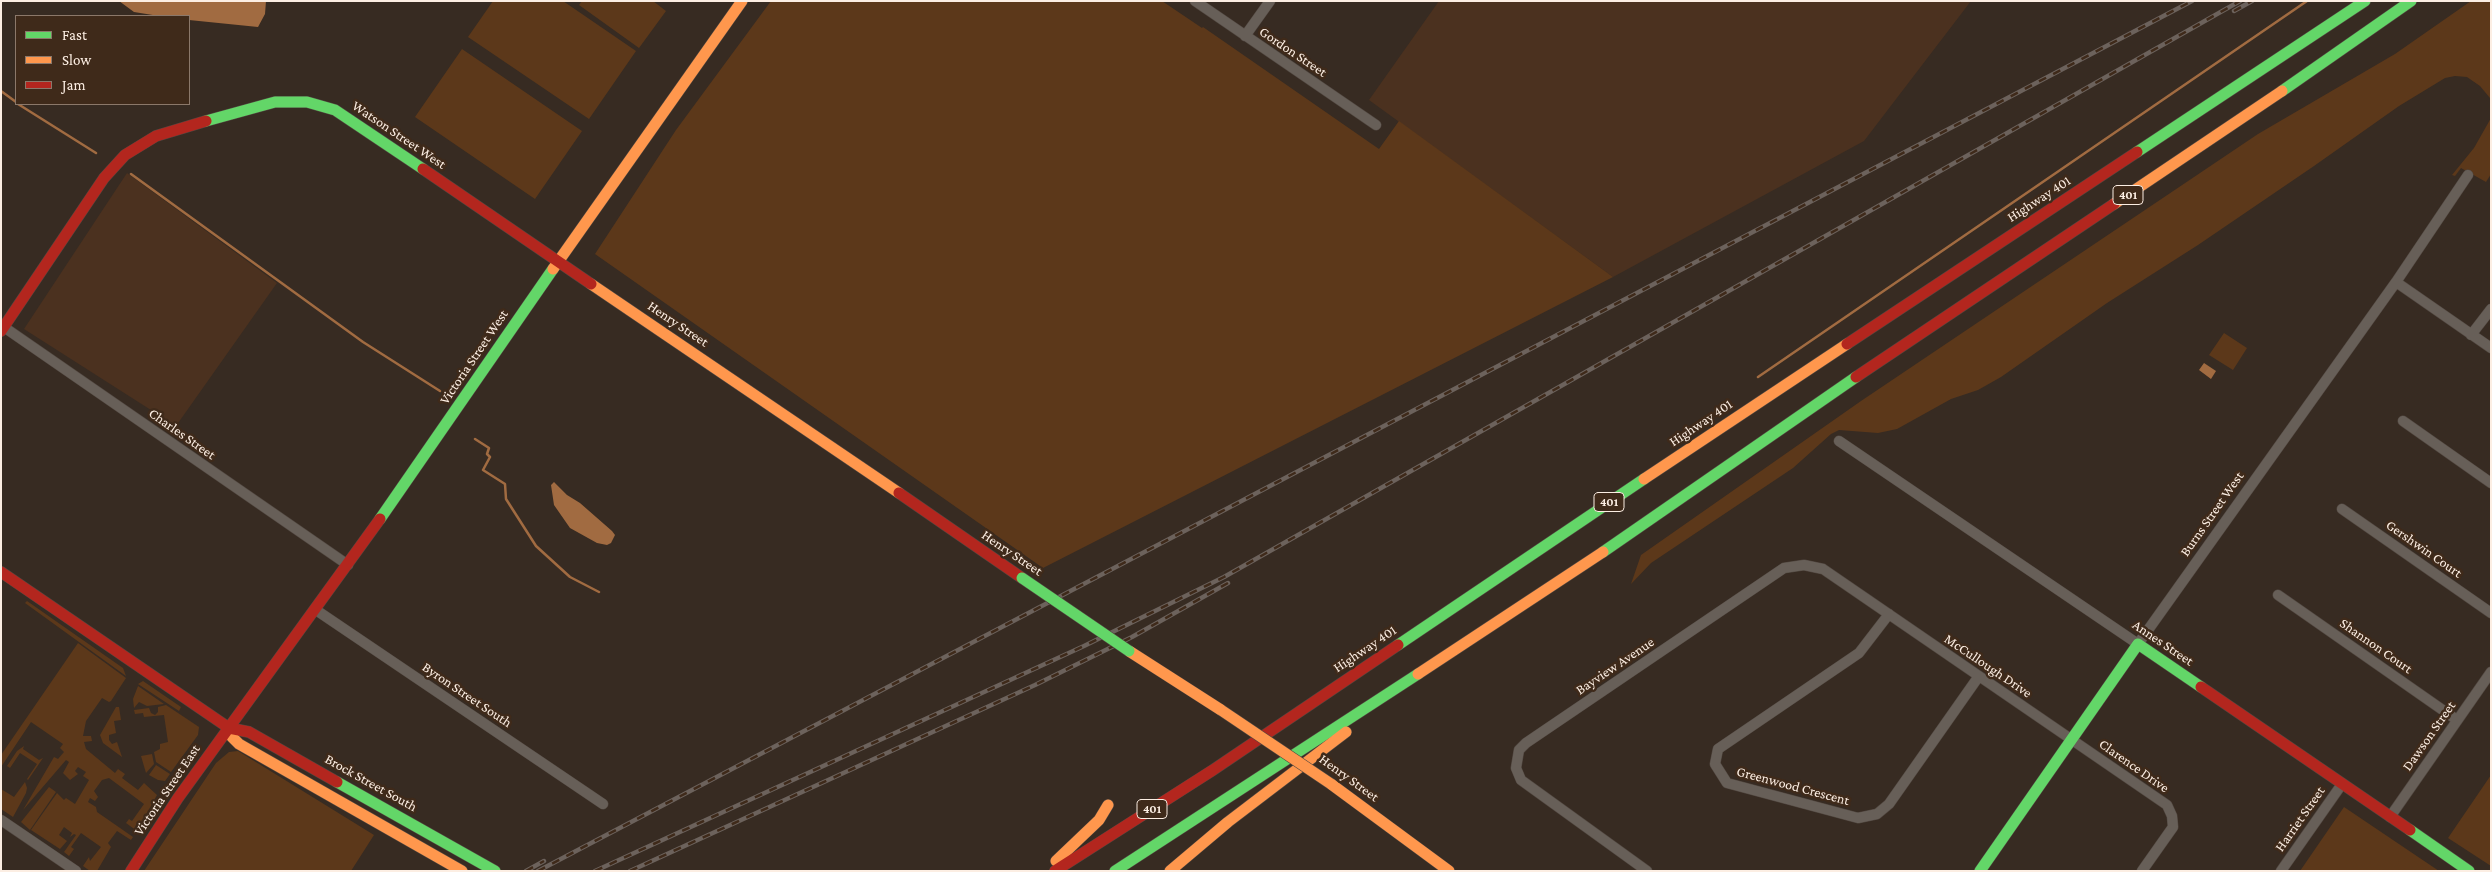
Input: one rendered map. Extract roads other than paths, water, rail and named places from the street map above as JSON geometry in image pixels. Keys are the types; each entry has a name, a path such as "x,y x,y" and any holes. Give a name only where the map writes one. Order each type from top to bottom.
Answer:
{"main road":[{"name":"Victoria Street West","path":"229,728 348,565 557,262 742,1"},
{"name":"Highway 401","path":"1055,871 1213,770 1753,406 2365,1"},
{"name":"401","path":"1115,871 1592,560 1843,386 2335,56 2411,1"},
{"name":"Watson Street West","path":"2,328 104,178 125,155 156,136 245,110 281,102 306,102 335,110 557,262"},
{"name":"Henry Street","path":"557,262 690,350 1129,651 1331,784 1449,871"},
{"path":"1170,871 1228,822 1333,742 1592,560"},
{"name":"Brock Street South","path":"1,572 229,728 238,728 248,732 495,871"},
{"name":"Burns Street West","path":"1980,871 2138,644"},
{"name":"Annes Street","path":"2138,644 2469,871"},
{"name":"Brock Street South","path":"229,728 232,737 239,744 461,870"},
{"name":"Victoria Street East","path":"131,871 178,798 229,728"},
{"path":"1045,871 1099,820 1108,806"}],"street":[{"name":"Gordon Street","path":"1195,1 1376,125"},
{"path":"1245,36 1270,1"},
{"name":"Burns Street West","path":"2138,644 2396,282 2468,175"},
{"path":"2396,282 2491,348"},
{"path":"2471,335 2491,309"},
{"name":"Charles Street","path":"2,328 348,565"},
{"path":"2403,421 2491,483"},
{"name":"Annes Street","path":"1839,441 2138,644"},
{"name":"Gershwin Court","path":"2342,509 2491,613"},
{"name":"Bayview Avenue","path":"1647,871 1522,780 1516,768 1519,750 1526,743 1784,568 1804,565 1824,569 1889,614"},
{"name":"Shannon Court","path":"2278,595 2457,720"},
{"name":"Byron Street South","path":"316,610 603,804"},
{"name":"McCullough Drive","path":"1889,614 2072,740"},
{"name":"Greenwood Crescent","path":"1889,614 1859,654 1718,749 1715,764 1727,784 1858,818 1877,814 1889,804 1978,676"},
{"name":"Dawson Street","path":"2390,817 2491,672"},
{"name":"Clarence Drive","path":"2072,740 2166,805 2169,810 2172,827 2142,871"},
{"name":"Harriet Street","path":"2281,871 2342,784"},
{"path":"1,820 76,871"}],"waterway":[{"path":"1758,377 2307,1"},
{"path":"1,91 15,101"},
{"path":"20,105 96,153"},
{"path":"131,174 363,342 440,391"},
{"path":"475,439 489,448 487,454 490,457 483,470 505,484 506,499 536,546 570,577 599,592"}],"railway":[{"path":"538,871 2192,1"},
{"path":"595,871 1084,646 1224,577 2240,1"},
{"path":"2234,11 2252,1"},
{"path":"630,871 1035,685 1132,637 1228,583"},
{"path":"526,871 544,861"}]}
